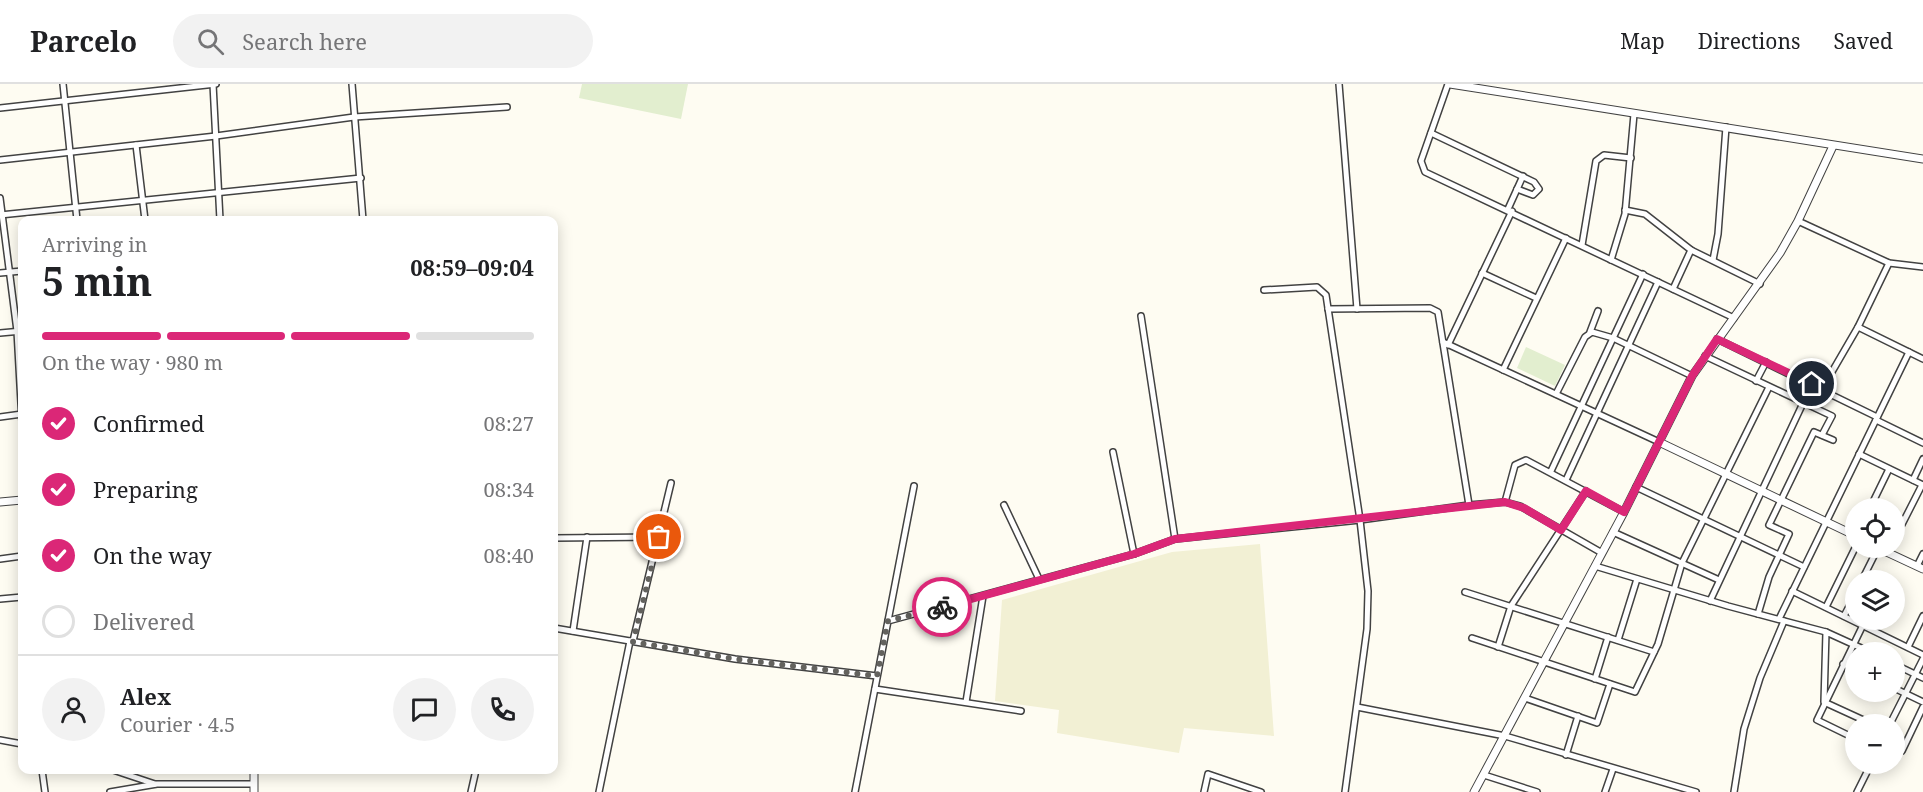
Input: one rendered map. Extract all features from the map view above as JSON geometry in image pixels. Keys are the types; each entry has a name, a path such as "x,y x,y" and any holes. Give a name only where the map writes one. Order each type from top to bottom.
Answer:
{"street":[{"path":"63,84 77,216"},
{"path":"0,108 214,84 220,216"},
{"path":"352,84 363,216"},
{"path":"1339,84 1357,309"},
{"path":"1734,318 1423,170 1420,161 1449,84 1923,159"},
{"path":"0,160 216,136 354,117 507,107"},
{"path":"1611,260 1620,238 1625,210 1634,114"},
{"path":"1713,260 1718,234 1726,127"},
{"path":"1431,133 1523,176 1536,183 1539,191 1531,195 1517,189"},
{"path":"136,145 144,216"},
{"path":"1474,792 1624,512 1692,376 1717,339 1760,284 1798,221 1833,146"},
{"path":"1582,245 1596,161 1604,155 1631,158"},
{"path":"1446,343 1482,273 1523,176"},
{"path":"1,215 361,178"},
{"path":"0,198 9,272 18,320"},
{"path":"1625,210 1651,218 1691,250 1760,284"},
{"path":"1798,221 1889,263 1923,267"},
{"path":"1503,370 1566,238"},
{"path":"1673,289 1691,250"},
{"path":"1822,389 1858,327 1889,263"},
{"path":"0,273 18,271"},
{"path":"1482,273 1536,298"},
{"path":"1551,471 1643,274"},
{"path":"1566,480 1658,282"},
{"path":"1264,290 1320,288 1326,295 1360,520 1368,591 1366,629 1346,792"},
{"path":"1328,309 1433,309 1441,318 1469,505"},
{"path":"1556,394 1590,332 1598,310"},
{"path":"1141,316 1175,539"},
{"path":"1858,327 1923,359"},
{"path":"0,333 18,331"},
{"path":"1590,332 1613,338 1692,376"},
{"path":"1717,339 1822,389 1923,443"},
{"path":"1446,343 1845,531"},
{"path":"1734,792 1744,729 1792,591 1909,352"},
{"path":"1705,357 1832,416 1822,435"},
{"path":"1756,381 1766,362"},
{"path":"1710,601 1812,384"},
{"path":"1472,638 1635,692 1654,652 1682,562 1769,387"},
{"path":"0,417 18,415"},
{"path":"1758,614 1769,577 1789,534 1769,525 1814,432 1833,440"},
{"path":"1113,452 1134,554"},
{"path":"1859,454 1923,485 1905,519"},
{"path":"1913,480 1923,459"},
{"path":"1505,502 1513,469 1518,462 1526,460 1551,471 1624,512"},
{"path":"1875,498 1889,469"},
{"path":"599,792 632,641 671,483"},
{"path":"855,792 914,486"},
{"path":"1636,487 1804,567"},
{"path":"1498,647 1511,606 1586,491"},
{"path":"0,502 18,500"},
{"path":"888,621 1134,554 1175,539 1360,520 1469,505 1505,502 1524,508 1602,553"},
{"path":"1004,505 1039,579"},
{"path":"1613,532 1719,580"},
{"path":"573,631 587,537"},
{"path":"558,538 659,537"},
{"path":"1903,558 1920,568 1923,554"},
{"path":"0,559 18,557"},
{"path":"1826,607 1850,558"},
{"path":"1595,566 1710,601 1826,632 1847,642"},
{"path":"1618,640 1637,579"},
{"path":"1792,591 1844,616"},
{"path":"1465,592 1654,652"},
{"path":"966,702 983,596"},
{"path":"0,599 18,597"},
{"path":"1908,647 1923,616"},
{"path":"558,629 735,659 877,676"},
{"path":"1873,630 1923,654"},
{"path":"1824,702 1826,632"},
{"path":"1595,679 1608,638"},
{"path":"1895,714 1923,659"},
{"path":"1844,664 1816,720 1845,734"},
{"path":"1905,669 1923,678"},
{"path":"1525,698 1596,723 1610,684"},
{"path":"875,688 1021,711"},
{"path":"1906,694 1923,702"},
{"path":"1824,702 1850,714"},
{"path":"1357,707 1504,736 1696,792"},
{"path":"1905,745 1923,707"},
{"path":"1566,755 1578,716"},
{"path":"0,740 18,743"},
{"path":"1605,792 1613,769"},
{"path":"43,774 45,792"},
{"path":"128,774 157,784"},
{"path":"471,792 475,774"},
{"path":"1204,792 1208,774 1261,792"},
{"path":"1857,792 1866,774"},
{"path":"1484,775 1537,792"},
{"path":"110,792 157,784 254,788"}],"shaded area":[{"path":"1260,544 1274,736 1184,728 1179,753 1057,733 1059,710 995,701 1002,600 1172,552"}],"green space":[{"path":"582,84 688,84 681,119 579,98"},
{"path":"1526,347 1565,365 1555,386 1517,368"}],"way so far":[{"path":"659,537 633,642 735,659 877,676 888,621 942,607"}],"route":[{"path":"942,607 1134,554 1175,539 1505,502 1524,508 1561,530 1586,491 1624,512 1692,376 1717,339 1812,384"}]}
